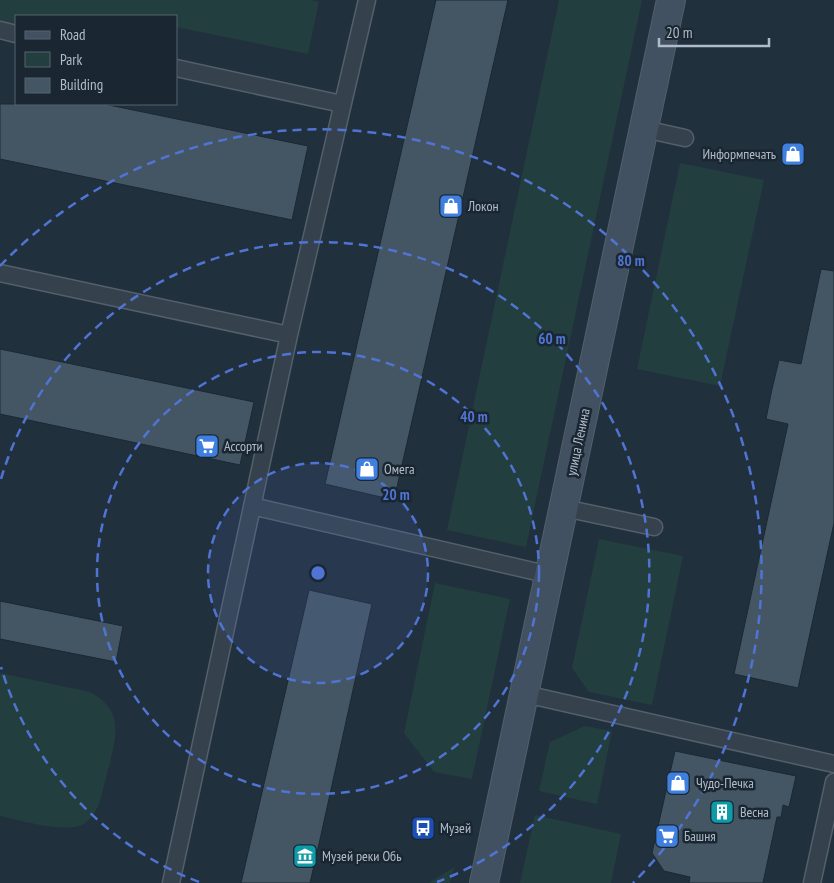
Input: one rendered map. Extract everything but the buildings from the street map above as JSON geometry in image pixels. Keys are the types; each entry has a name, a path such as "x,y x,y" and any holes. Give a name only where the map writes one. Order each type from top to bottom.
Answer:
{"main road":[{"name":"улица Ленина","path":"484,883 671,0"}],"lane":[{"path":"171,883 289,335 366,0"},
{"path":"0,30 15,34"},
{"path":"178,68 342,104"},
{"path":"644,129 685,138"},
{"path":"0,273 289,335"},
{"path":"252,506 550,575"},
{"path":"564,508 654,527"},
{"path":"525,694 834,764"},
{"path":"812,883 834,782"}],"green space":[{"path":"0,0 311,0 319,2 308,54 178,27 178,15 15,15 15,24 0,21"},
{"path":"559,0 642,0 526,547 447,530"},
{"path":"680,163 764,180 720,386 637,369"},
{"path":"599,539 683,556 652,705 589,692 572,668"},
{"path":"435,583 510,599 472,779 434,772 404,733"},
{"path":"0,673 90,692 101,699 113,714 115,732 110,763 99,804 95,812 85,823 68,828 31,823 0,816"},
{"path":"585,726 612,731 597,804 539,791 550,742"},
{"path":"535,815 621,834 611,883 520,883"},
{"path":"454,867 450,883 429,883"}],"place":[{"name":"Информпечать","path":"793,154"},
{"name":"Локон","path":"451,206"},
{"name":"Ассорти","path":"207,446"},
{"name":"Омега","path":"367,469"},
{"name":"Чудо-Печка","path":"678,783"},
{"name":"Весна","path":"722,812"},
{"name":"Музей","path":"423,828"},
{"name":"Башня","path":"667,836"},
{"name":"Музей реки Обь","path":"305,856"}]}
